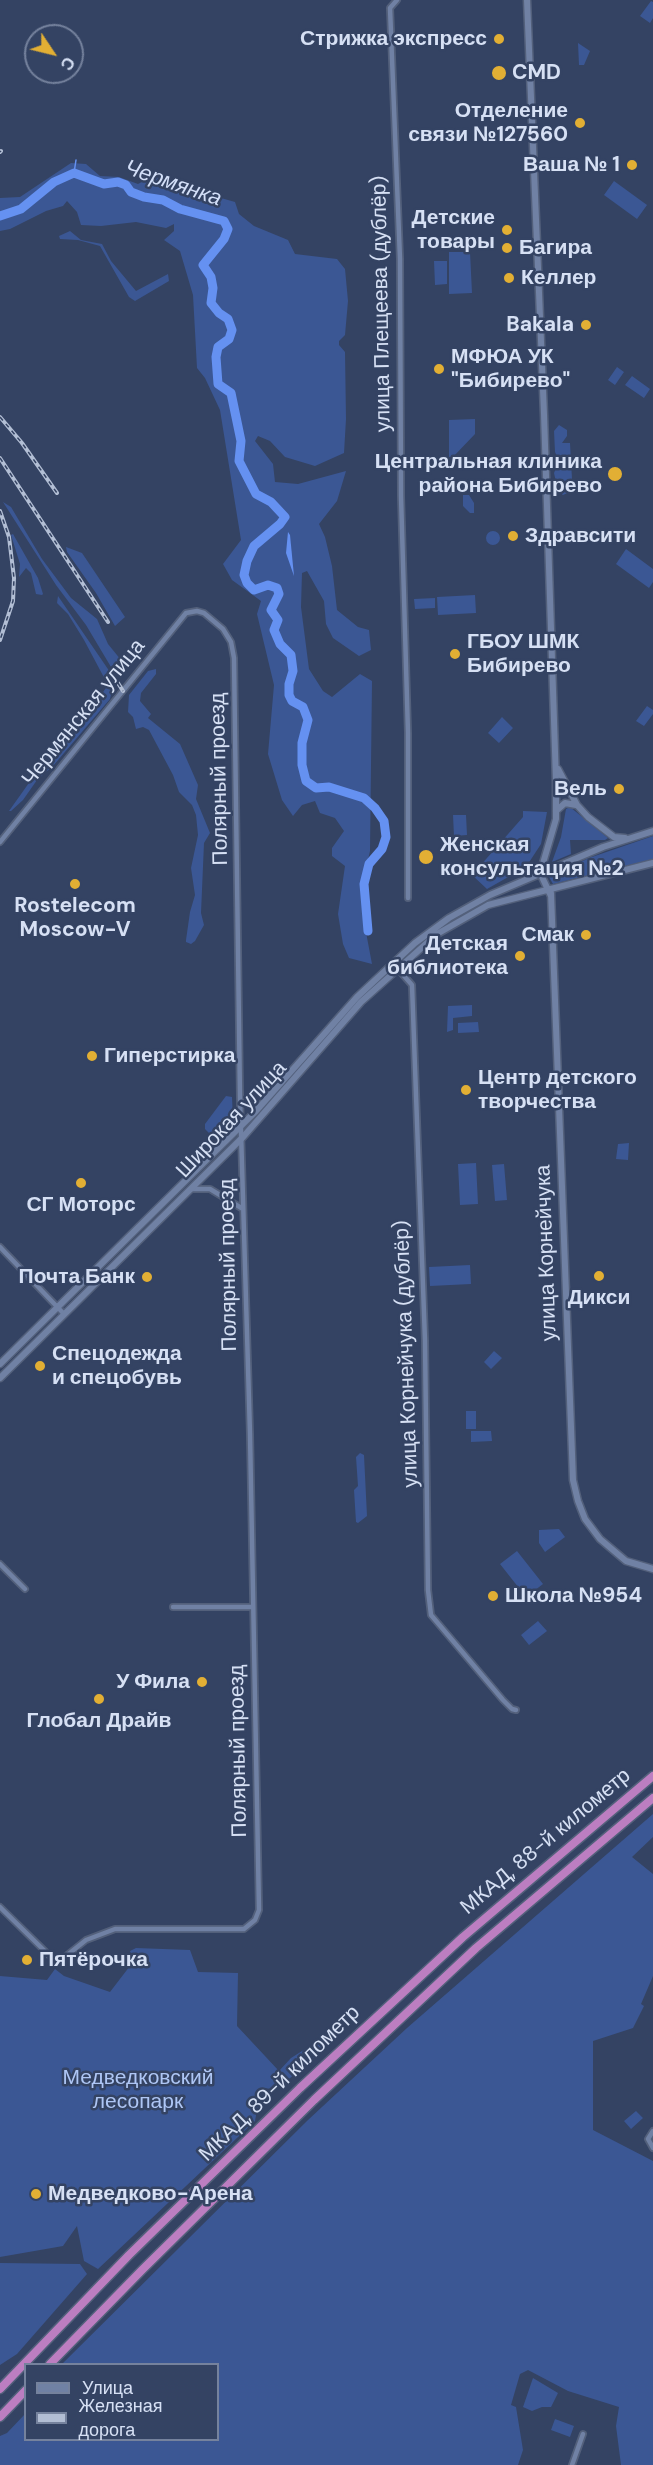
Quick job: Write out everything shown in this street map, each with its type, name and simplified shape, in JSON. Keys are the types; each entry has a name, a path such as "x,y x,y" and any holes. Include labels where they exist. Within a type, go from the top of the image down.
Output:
{"highway":[{"name":"МКАД, 88-й километр","path":"463,1937 653,1776"},
{"name":"МКАД, 88-й километр","path":"476,1948 653,1798"},
{"name":"МКАД, 89-й километр","path":"26,2363 214,2171 463,1937"},
{"name":"МКАД, 89-й километр","path":"51,2363 298,2116 476,1948"},
{"name":"МКАД, 89-й километр","path":"0,2390 24,2365"},
{"path":"0,2417 24,2392"}],"main road":[{"path":"527,0 556,765 556,811 552,837 541,873"},
{"path":"556,765 578,805 597,825 614,837 628,838"},
{"path":"556,811 565,803 578,805"},
{"name":"Широкая улица","path":"0,1364 241,1124 338,1017 378,977 434,929 490,895 628,838 653,831"},
{"name":"Широкая улица","path":"0,1377 243,1137 342,1023 398,969 452,924 488,905 549,892 653,863"},
{"name":"улица Корнейчука","path":"541,873 549,892 573,1480 585,1519 600,1539 626,1561 653,1569"},
{"path":"185,1181 191,1182 191,1189"},
{"path":"80,1284 79,1290 88,1290"}],"street":[{"name":"улица Плещеева (дублёр)","path":"398,0 390,8 400,259 401,496 408,740 408,898"},
{"name":"Чермянская улица","path":"0,842 177,623 186,613 197,610"},
{"name":"Полярный проезд","path":"0,1906 55,1961 61,1960 86,1940 115,1929 244,1929 255,1920 259,1910 233,650 223,629 197,610"},
{"name":"улица Корнейчука (дублёр)","path":"398,969 412,985 425,1351 429,1605 435,1622 512,1710 516,1710"},
{"path":"191,1189 210,1189 243,1209"},
{"path":"0,1247 64,1314"},
{"path":"0,1564 25,1589"},
{"path":"174,1607 253,1607"},
{"path":"653,2131 648,2139 653,2148"},
{"path":"572,2465 583,2434"}],"green space":[{"path":"651,1 653,2 653,18 650,23 640,16"},
{"path":"578,43 590,51 584,65 579,65"},
{"path":"71,163 86,164 100,176 119,177 138,184 153,176 170,182 174,192 202,196 207,194 235,202 239,214 254,226 288,240 295,254 337,259 345,269 348,301 345,335 339,341 339,345 345,352 344,453 315,466 285,457 270,441 258,436 255,441 273,464 275,482 298,484 346,471 337,501 319,524 325,537 332,566 337,610 358,627 369,630 371,650 359,656 333,638 326,624 324,601 307,571 302,573 301,607 309,669 323,691 332,697 360,674 372,681 370,851 362,886 365,927 372,964 349,958 343,944 338,914 345,866 332,856 332,848 344,831 335,818 320,813 315,801 302,805 293,816 282,800 268,754 274,685 257,614 261,601 232,580 223,564 241,540 220,410 205,378 197,368 193,295 180,251 164,240 174,231 174,224 166,228 136,222 101,226 81,225 77,212 67,201 63,206 46,211 10,229 0,231 0,198 20,197"},
{"path":"614,181 647,205 637,219 604,195"},
{"path":"70,231 81,240 102,244 111,261 136,291 168,274 169,281 135,301 129,297 100,246 78,240 60,239 59,236"},
{"path":"449,252 470,252 472,293 449,294"},
{"path":"434,261 447,261 447,284 435,285"},
{"path":"617,367 624,372 615,385 608,380"},
{"path":"632,376 650,389 644,398 625,385"},
{"path":"475,419 475,434 453,457 449,457 449,420"},
{"path":"559,425 567,430 567,436 562,443 570,443 572,479 578,483 576,489 563,495 558,491 554,473 559,461 555,452 554,431"},
{"path":"463,495 469,495 474,503 474,513 470,513 463,506"},
{"path":"3,502 11,507 42,559 71,598 97,619 108,644 121,660 123,672 119,675 114,672 86,625 56,585"},
{"path":"493,531 498,533 500,538 498,543 493,545 488,543 486,538 488,533"},
{"path":"13,534 38,578 42,595 36,594 31,573 26,568 19,577 20,564 11,535"},
{"path":"66,547 82,553 125,617 115,626 96,593 67,552"},
{"path":"626,549 653,569 653,582 649,588 616,564"},
{"path":"475,595 476,613 438,615 437,597"},
{"path":"58,596 112,675 114,680 110,699 53,766 37,780 23,800 9,811 36,773 83,721 108,685 68,614 57,603"},
{"path":"435,598 435,608 415,609 414,599"},
{"path":"156,669 156,674 141,693 140,701 151,714 148,718 180,744 198,785 196,799 210,833 204,843 201,913 204,925 191,944 186,940 195,895 191,868 198,835 196,815 192,805 179,792 173,775 149,730 143,727 136,729 133,717 128,712 129,695 148,671"},
{"path":"647,706 653,710 653,714 644,726 636,721"},
{"path":"502,717 513,728 499,743 488,733"},
{"path":"570,807 608,838 605,840 570,840 571,854 552,862 561,837 566,809"},
{"path":"523,811 547,812 541,844 526,867 487,889 472,875 523,817"},
{"path":"453,815 466,815 467,835 454,836"},
{"path":"653,836 653,859 553,884 549,877 589,858"},
{"path":"472,1005 472,1016 453,1018 453,1030 447,1032 448,1006"},
{"path":"478,1022 479,1032 458,1033 458,1023"},
{"path":"226,1096 232,1097 233,1120 215,1136 211,1135 205,1129 205,1124"},
{"path":"629,1143 628,1160 616,1159 618,1144"},
{"path":"476,1163 478,1204 460,1205 458,1164"},
{"path":"504,1164 507,1200 495,1201 492,1165"},
{"path":"470,1265 471,1284 430,1286 429,1267"},
{"path":"494,1351 502,1358 491,1369 484,1362"},
{"path":"466,1411 476,1411 476,1429 466,1429"},
{"path":"471,1431 491,1431 492,1441 471,1442"},
{"path":"360,1453 364,1455 367,1516 358,1523 356,1522 354,1490 358,1486 356,1457"},
{"path":"559,1529 565,1537 545,1552 539,1543 539,1530"},
{"path":"517,1551 543,1584 526,1597 500,1564"},
{"path":"538,1621 547,1631 529,1645 521,1635"},
{"path":"653,1814 653,1837 632,1857 653,1874 653,1976 641,2004 644,2006 633,2028 593,2041 593,2130 653,2161 653,2465 621,2465 616,2426 619,2407 568,2391 528,2370 520,2374 511,2405 516,2407 523,2450 518,2465 0,2465 0,2436 7,2433 24,2415 24,2441 219,2441 219,2363 63,2363 308,2120 407,2028"},
{"name":"Медведковский лесопарк","path":"136,1948 190,1950 198,1972 238,1973 237,2026 279,2071 291,2058 329,2034 319,2053 282,2085 274,2089 261,2088 255,2121 98,2269 84,2261 77,2226 63,2246 0,2257 0,1976 47,1980 55,1969 64,1976 110,1992 133,1962 130,1951"},
{"path":"636,2111 643,2118 631,2129 624,2121"},
{"path":"0,2263 80,2264 87,2274 17,2354 0,2365"},
{"path":"533,2378 558,2393 551,2407 542,2407 532,2411 523,2407"},
{"path":"555,2419 574,2426 570,2437 551,2430"}],"shaded area":[{"path":"288,532 290,535 294,576 286,553"}],"waterway":[{"path":"74,173 76,160"},
{"name":"Чермянка","path":"0,216 21,209 54,182 74,173 104,184 118,182 126,185 131,192 144,197 163,200 180,209 224,221 228,229 224,239 203,265 211,277 213,288 211,303 228,319 232,330 229,339 218,347 216,357 218,384 231,393 241,441 239,461 256,494 271,502 285,517 254,546 244,575 247,583 254,590 268,585 277,588 279,594 271,610 278,620 274,630 280,644 291,655 293,671 289,684 289,695 292,701 303,707 308,720 302,743 302,765 306,781 316,788 329,787 364,798 384,821 386,837 382,849 369,864 364,884 368,931"}],"railway":[{"path":"0,417 22,443 57,493"},
{"path":"0,458 108,622"},
{"path":"0,511 9,537 14,578 13,601 0,640"},
{"path":"118,683 123,691"}],"place":[{"name":"Стрижка экспресс","path":"499,39"},
{"name":"CMD","path":"499,73"},
{"name":"Отделение связи №127560","path":"580,123"},
{"name":"Ваша № 1","path":"632,165"},
{"name":"Детские товары","path":"507,230"},
{"name":"Багира","path":"507,248"},
{"name":"Келлер","path":"509,278"},
{"name":"Bakala","path":"586,325"},
{"name":"МФЮА УК \"Бибирево\"","path":"439,369"},
{"name":"Центральная клиника района Бибирево","path":"615,474"},
{"name":"Здравсити","path":"513,536"},
{"name":"ГБОУ ШМК Бибирево","path":"455,654"},
{"name":"Вель","path":"619,789"},
{"name":"Женская консультация №2","path":"426,857"},
{"name":"Rostelecom Moscow-V","path":"75,884"},
{"name":"Смак","path":"586,935"},
{"name":"Детская библиотека","path":"520,956"},
{"name":"Гиперстирка","path":"92,1056"},
{"name":"Центр детского творчества","path":"466,1090"},
{"name":"СГ Моторс","path":"81,1183"},
{"name":"Дикси","path":"599,1276"},
{"name":"Почта Банк","path":"147,1277"},
{"name":"Спецодежда и спецобувь","path":"40,1366"},
{"name":"Школа №954","path":"493,1596"},
{"name":"У Фила","path":"202,1682"},
{"name":"Глобал Драйв","path":"99,1699"},
{"name":"Пятёрочка","path":"27,1960"},
{"name":"Медведково-Арена","path":"36,2194"}]}
